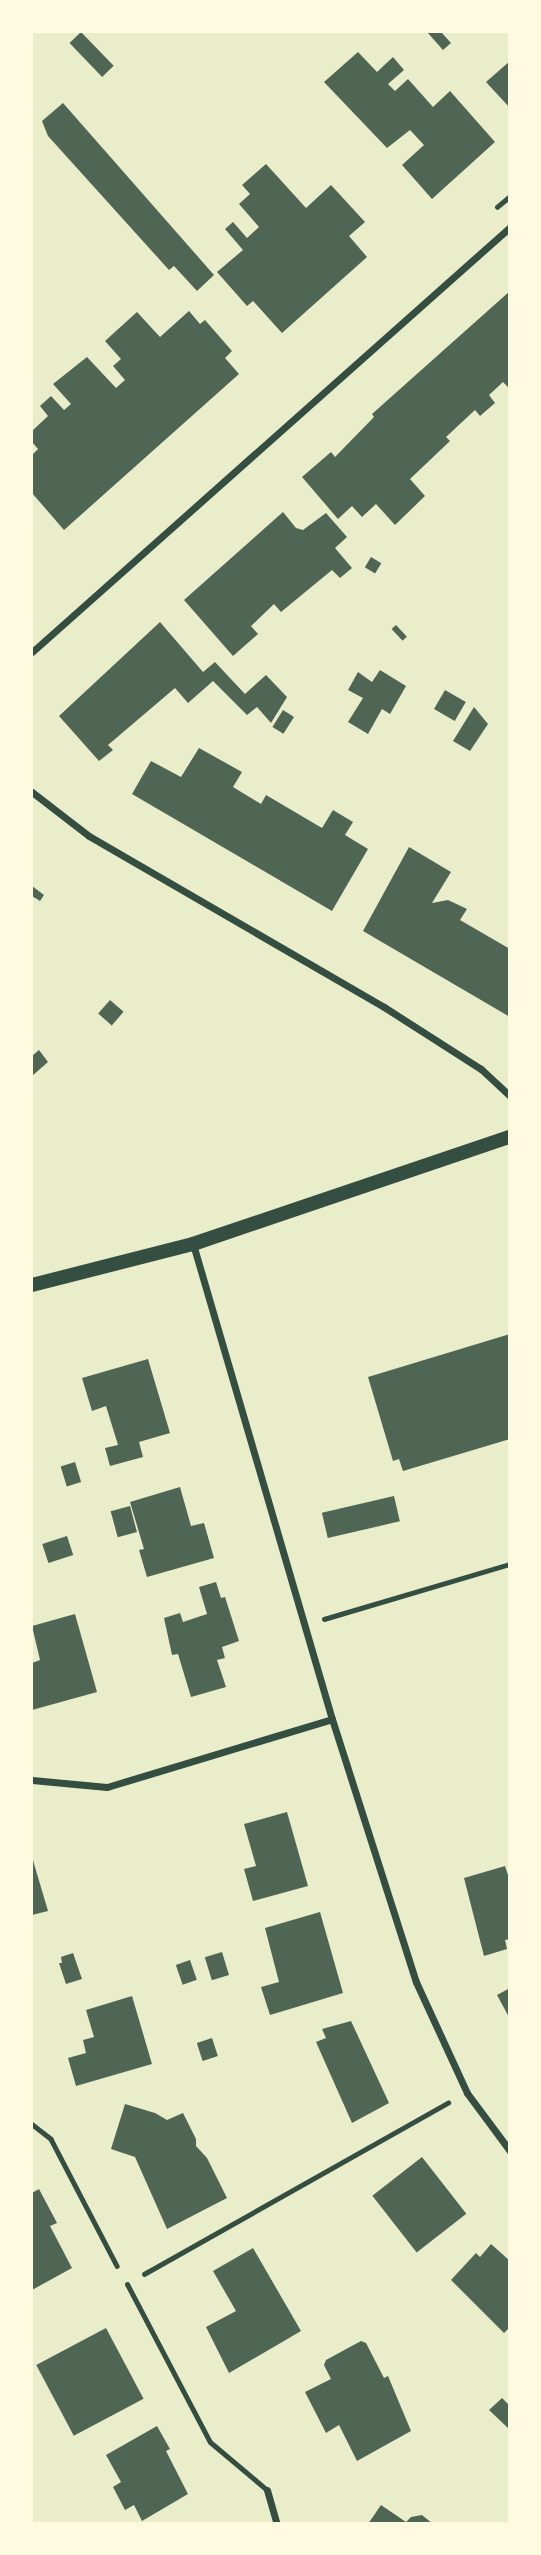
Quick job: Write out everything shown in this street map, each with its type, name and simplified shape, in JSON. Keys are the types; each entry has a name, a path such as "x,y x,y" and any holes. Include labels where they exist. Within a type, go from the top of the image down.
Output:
{"main road":[{"path":"32,1285 193,1244 509,1137"}],"street":[{"path":"32,652 509,227"},
{"path":"32,792 89,836 384,1007 481,1069 509,1096"},
{"path":"193,1244 332,1719 416,1982 467,2092 509,2151"},
{"path":"32,1780 107,1787 332,1719"},
{"path":"267,2490 277,2524"}],"lane":[{"path":"127,2284 210,2442 267,2490"}],"path":[{"path":"306,1625 509,1564"},
{"path":"32,2124 51,2139 127,2284 467,2092"}],"building":[{"path":"81,32 114,66 102,77 69,43"},
{"path":"427,32 441,32 451,43 443,50"},
{"path":"358,52 377,72 393,57 404,70 388,84 395,91 408,79 433,107 450,91 495,142 432,199 402,165 424,145 410,130 387,148 324,82"},
{"path":"510,61 510,108 486,82"},
{"path":"63,103 214,275 197,291 174,266 169,270 48,136 42,121"},
{"path":"266,164 306,208 331,185 365,222 349,236 367,257 282,333 253,301 247,306 217,272 243,250 225,229 233,222 247,238 259,227 239,204 250,194 242,185"},
{"path":"510,291 510,389 503,382 489,395 495,403 480,416 475,410 446,437 450,441 410,479 425,496 395,525 376,504 362,517 352,506 338,519 302,477 331,452 335,457 374,417 372,414"},
{"path":"189,311 200,324 205,320 232,351 225,358 239,374 64,530 32,493 32,455 38,449 32,442 32,431 48,416 40,406 51,396 64,410 71,404 53,384 87,357 116,388 125,380 113,366 121,359 105,341 137,312 160,337"},
{"path":"283,512 296,528 303,530 326,513 347,537 335,548 352,568 340,578 332,570 281,612 274,604 251,626 258,634 233,656 184,600"},
{"path":"371,557 381,563 375,573 365,567"},
{"path":"160,622 203,672 215,662 245,694 266,675 287,697 271,723 257,707 247,715 213,681 188,703 175,688 108,745 113,750 99,761 59,716"},
{"path":"396,625 407,637 403,641 392,629"},
{"path":"380,670 406,686 390,714 382,709 368,734 348,722 363,698 348,690 358,672 372,682"},
{"path":"445,690 466,702 455,721 434,709"},
{"path":"474,707 488,724 470,751 453,741"},
{"path":"283,710 294,717 283,734 272,727"},
{"path":"199,748 242,772 233,787 261,804 266,795 322,828 333,810 353,822 345,835 368,849 332,911 132,794 151,761 181,777"},
{"path":"409,847 451,872 432,903 448,900 467,909 460,920 510,949 510,1017 363,931"},
{"path":"32,886 44,895 40,901 32,896"},
{"path":"110,1000 124,1012 112,1025 98,1014"},
{"path":"39,1050 48,1062 32,1076 32,1056"},
{"path":"510,1334 510,1439 403,1471 399,1459 393,1461 368,1377"},
{"path":"148,1359 170,1433 139,1442 143,1457 110,1466 105,1448 118,1445 106,1406 92,1411 82,1378"},
{"path":"75,1462 81,1482 67,1486 61,1466"},
{"path":"180,1487 191,1526 204,1523 214,1558 147,1577 139,1550 144,1549 130,1502"},
{"path":"394,1496 400,1521 328,1538 322,1513"},
{"path":"130,1506 137,1532 118,1537 111,1511"},
{"path":"67,1536 73,1555 48,1563 42,1544"},
{"path":"216,1582 221,1598 225,1597 239,1641 222,1647 225,1658 217,1660 226,1687 191,1697 178,1654 172,1655 164,1618 180,1613 183,1622 207,1614 199,1587"},
{"path":"75,1614 97,1692 32,1710 32,1663 40,1660 32,1626"},
{"path":"287,1812 308,1886 253,1901 244,1869 256,1866 244,1824"},
{"path":"32,1857 48,1911 32,1915"},
{"path":"505,1866 510,1881 510,1939 505,1940 507,1949 484,1956 464,1878"},
{"path":"320,1912 343,1993 270,2015 261,1987 279,1982 265,1928"},
{"path":"222,1952 229,1975 212,1980 205,1957"},
{"path":"73,1953 82,1979 66,1984 59,1963 62,1963 61,1957"},
{"path":"190,1960 197,1980 183,1985 176,1965"},
{"path":"510,1988 510,2019 497,1995"},
{"path":"132,1996 152,2064 76,2086 68,2058 86,2053 83,2040 94,2037 86,2010"},
{"path":"351,2021 389,2103 352,2123 316,2042 326,2038 322,2029"},
{"path":"212,2038 218,2056 203,2061 197,2043"},
{"path":"125,2104 155,2113 167,2120 183,2113 196,2139 196,2146 207,2158 227,2198 167,2229 135,2157 111,2149"},
{"path":"422,2157 466,2214 417,2253 372,2196"},
{"path":"39,2189 57,2223 50,2226 72,2268 32,2290 32,2193"},
{"path":"491,2244 510,2261 510,2327 504,2333 451,2280 476,2253 480,2257"},
{"path":"253,2248 301,2331 229,2373 206,2327 236,2311 213,2271"},
{"path":"106,2328 144,2399 74,2436 36,2365"},
{"path":"361,2341 366,2343 384,2378 388,2376 411,2431 357,2461 339,2425 326,2433 305,2392 331,2379 324,2365 326,2360"},
{"path":"502,2398 510,2406 508,2428 489,2410"},
{"path":"157,2426 170,2449 166,2451 188,2494 142,2521 134,2505 125,2510 113,2487 121,2482 106,2455"},
{"path":"381,2505 406,2522 411,2517 422,2515 433,2524 368,2524"}]}
